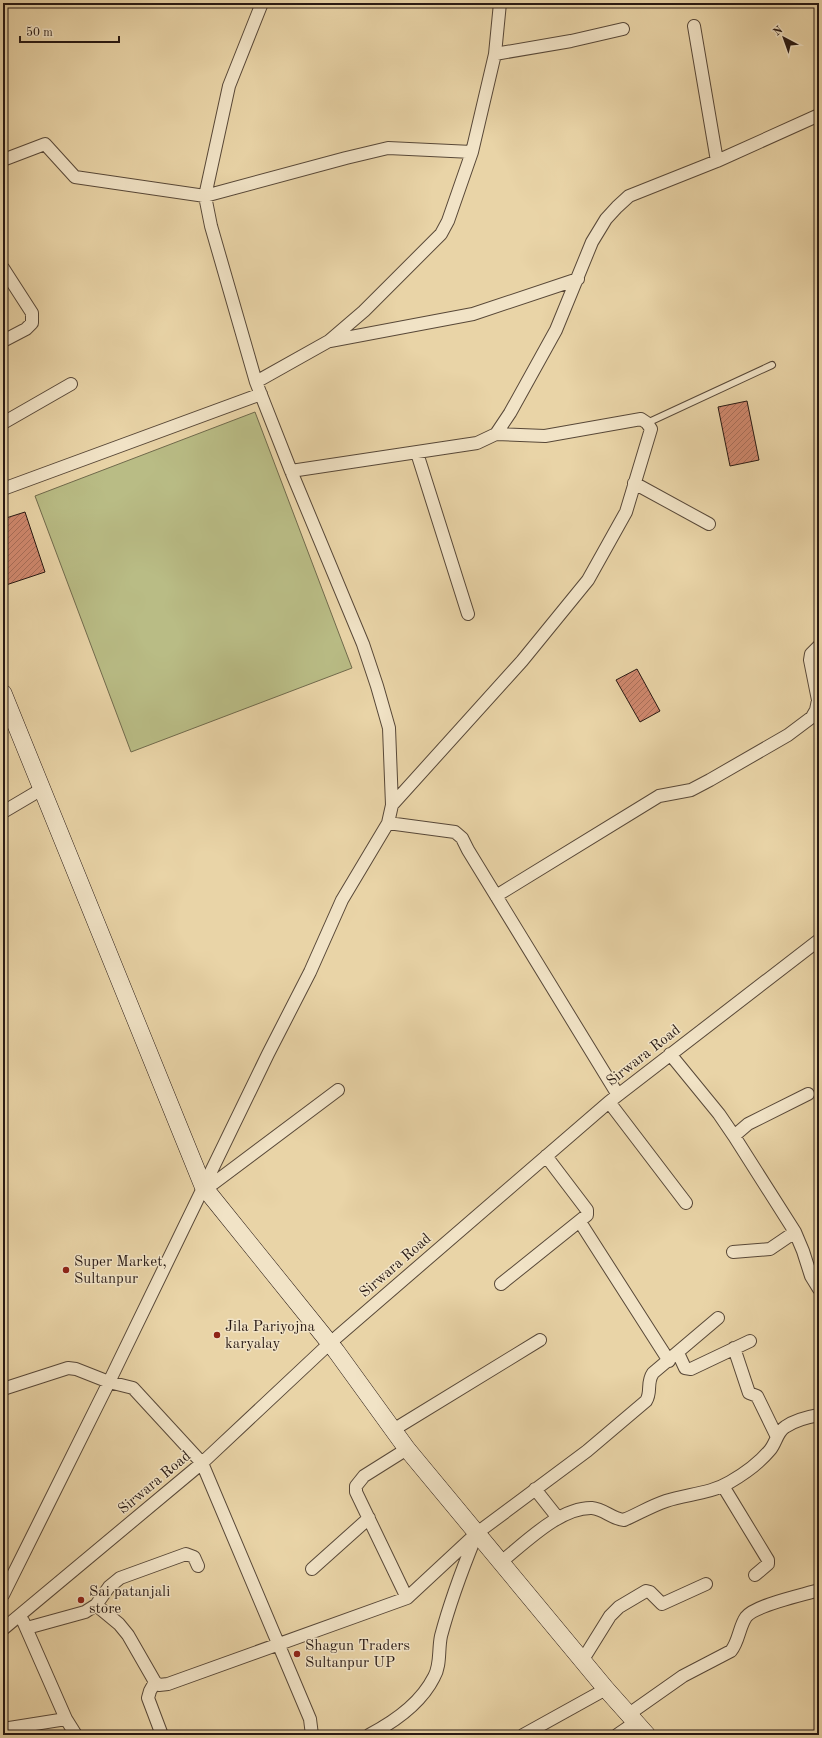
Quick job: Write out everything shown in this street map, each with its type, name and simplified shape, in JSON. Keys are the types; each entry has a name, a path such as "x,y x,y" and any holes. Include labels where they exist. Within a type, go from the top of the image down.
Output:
{"street":[{"path":"256,382 329,341 364,311 441,234 448,220 472,152 495,54 500,3"},
{"path":"3,1595 205,1188 310,972 342,900 388,823 392,805 388,728 377,686 363,644 291,471 256,382 211,226 205,196 229,86 260,4"},
{"path":"694,26 717,161"},
{"path":"495,54 571,41 623,29"},
{"path":"496,434 510,413 556,330 592,242 606,219 629,196 717,161 819,115"},
{"path":"3,160 45,144 75,177 205,196 388,148 472,152"},
{"path":"3,268 32,313 32,323 3,341"},
{"path":"329,341 473,314 578,279"},
{"path":"3,423 71,384"},
{"path":"3,489 261,394"},
{"path":"291,471 477,443 496,434 545,436 640,419 647,423 651,429 626,512 588,580 522,661 392,805"},
{"path":"417,453 468,614"},
{"path":"634,483 709,524"},
{"path":"496,896 658,796 690,790 710,780 788,735 812,717 816,710 818,700 810,660 811,654 819,646"},
{"path":"3,693 205,1188 330,1343 407,1449 502,1562 582,1661 647,1735"},
{"path":"3,812 42,789"},
{"path":"388,823 455,832 462,838 613,1098 686,1203"},
{"name":"Sirwara Road","path":"3,1629 202,1463 330,1343 613,1098 670,1054 817,946"},
{"path":"670,1054 719,1114 734,1136 794,1232 801,1247 810,1276 819,1289"},
{"path":"205,1188 338,1090"},
{"path":"734,1136 748,1124 808,1094"},
{"path":"501,1284 587,1215 587,1210 546,1156"},
{"path":"580,1222 673,1357 685,1368 691,1369 750,1340"},
{"path":"733,1252 770,1249 794,1232"},
{"path":"96,1605 119,1624 128,1634 155,1682 159,1685 168,1684 407,1598 477,1533 587,1451 646,1401 649,1396 649,1378 718,1318"},
{"path":"393,1430 540,1340"},
{"path":"734,1348 749,1393 757,1396 777,1438"},
{"path":"3,1389 68,1368 76,1369 109,1382 132,1388 202,1463 310,1720 312,1735"},
{"path":"502,1562 558,1518 594,1508 624,1520 664,1501 706,1492 723,1486 766,1455 782,1430 792,1423 819,1414"},
{"path":"407,1449 364,1476 356,1486 356,1492 407,1598"},
{"path":"723,1486 768,1560 768,1564 755,1575"},
{"path":"535,1489 558,1518"},
{"path":"312,1569 369,1518"},
{"path":"369,1735 398,1719 408,1710 433,1680 438,1669 440,1642 453,1596 477,1533"},
{"path":"27,1628 85,1612 96,1605 109,1588 120,1578 186,1554 194,1557 198,1566"},
{"path":"582,1661 610,1616 619,1607 646,1591 650,1592 662,1604 706,1584"},
{"path":"617,1735 632,1718 683,1676 731,1651 744,1622 752,1612 819,1590"},
{"path":"20,1614 66,1719 76,1735"},
{"path":"155,1682 148,1698 162,1735"},
{"path":"523,1735 606,1689"},
{"path":"5,1735 3,1730 66,1719"}],"lane":[{"path":"647,423 772,365"}],"green space":[{"path":"255,412 352,668 131,752 35,496"}],"building":[{"path":"747,401 759,460 730,466 718,407"},
{"path":"25,512 45,572 3,586 3,519"},
{"path":"637,669 660,711 640,722 616,680"}],"place":[{"name":"Super Market, Sultanpur","path":"66,1270"},
{"name":"Jila Pariyojna karyalay","path":"217,1335"},
{"name":"Sai patanjali store","path":"81,1600"},
{"name":"Shagun Traders Sultanpur UP","path":"297,1654"}]}
